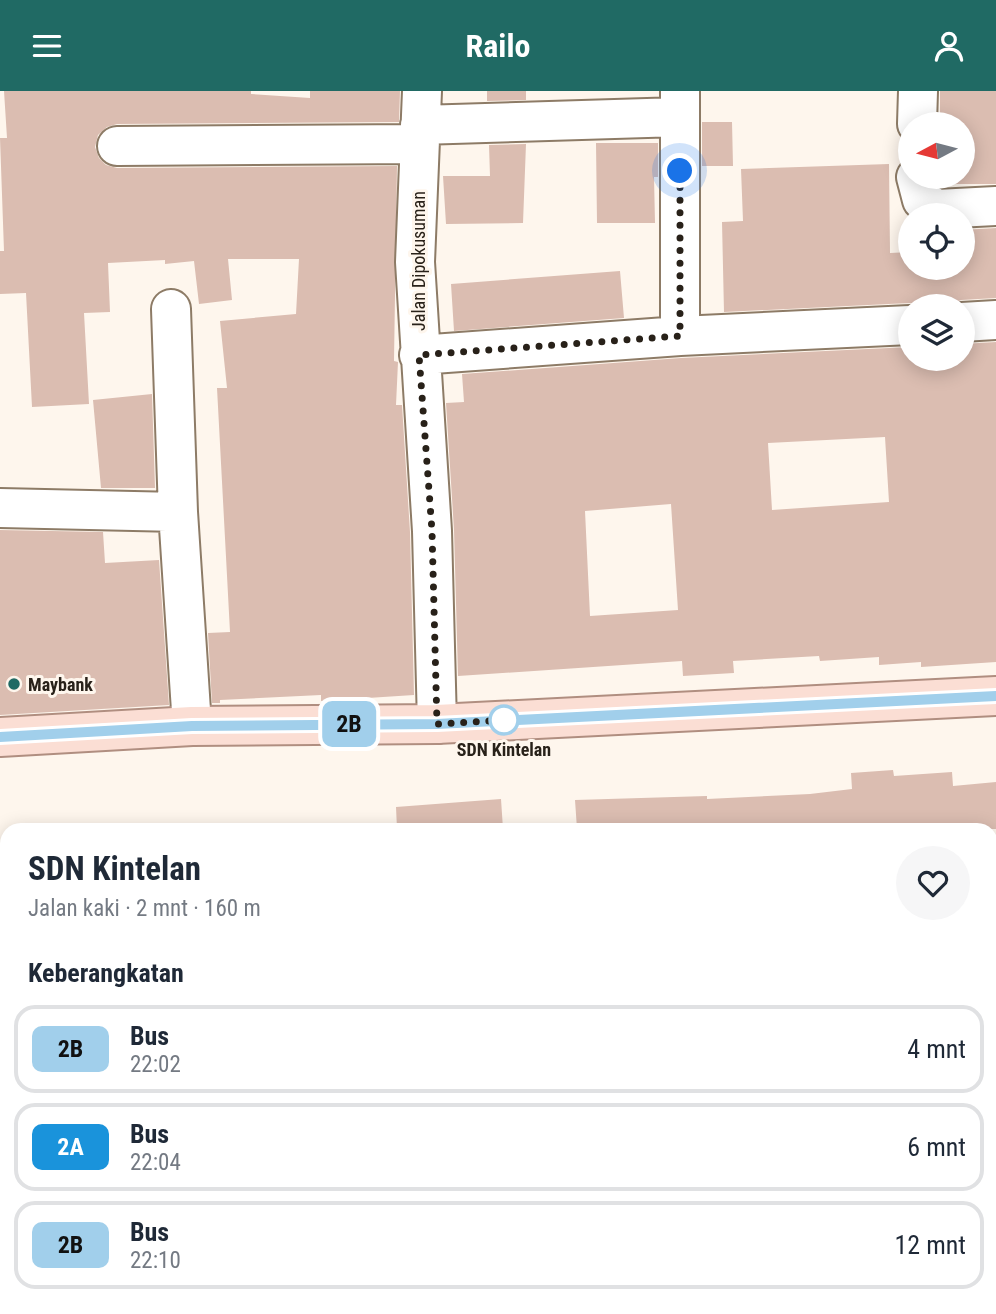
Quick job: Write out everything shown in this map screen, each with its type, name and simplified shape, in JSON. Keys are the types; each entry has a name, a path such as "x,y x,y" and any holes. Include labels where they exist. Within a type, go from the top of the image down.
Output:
{"main road":[{"path":"0,737 192,726 437,724 996,696"}],"street":[{"path":"917,112 918,91"},
{"path":"117,146 420,120 680,104 680,336"},
{"name":"Jalan Dipokusuman","path":"420,120 415,262 432,531 437,724"},
{"path":"919,189 922,200 937,209 996,206"},
{"path":"171,309 178,512 192,726"},
{"path":"975,321 996,320"},
{"path":"419,355 680,336 898,326"},
{"path":"0,508 178,512"}],"building":[{"path":"4,91 251,91 251,94 310,98 310,91 400,91 399,122 117,124 107,127 98,135 95,147 99,158 106,165 117,168 397,166 394,361 398,362 396,405 402,405 410,532 414,695 321,701 321,695 220,700 220,703 212,703 208,633 230,632 217,388 227,388 220,321 296,314 299,259 228,259 232,300 199,304 194,261 165,264 165,260 108,263 110,312 84,313 89,404 32,407 26,293 0,294 0,251 4,251 0,138 7,138"},
{"path":"487,91 526,91 526,100 487,101"},
{"path":"940,91 996,91 996,184 975,184 975,112 940,112"},
{"path":"702,122 732,122 733,166 702,166"},
{"path":"596,143 658,143 658,177 654,177 655,223 597,223"},
{"path":"526,144 523,223 446,224 443,176 490,176 489,145"},
{"path":"889,164 890,253 898,253 898,280 975,280 975,229 996,228 996,298 975,299 975,294 898,294 898,304 724,312 722,222 743,221 741,169"},
{"path":"620,271 624,318 454,331 451,284"},
{"path":"996,342 996,662 921,667 921,662 879,665 879,657 820,661 819,656 733,661 734,673 683,676 682,661 458,676 454,530 446,403 464,402 462,374 681,358 898,348 898,371 975,371 975,343","holes":["885,437 889,502 772,510 768,443","671,504 678,610 590,616 585,511"]},
{"path":"152,394 155,488 101,488 93,400"},
{"path":"0,530 103,532 105,563 159,560 169,705 0,715"},
{"path":"893,770 894,776 952,772 953,786 996,782 996,823 577,823 575,800 707,796 707,799 810,794 852,789 851,773"},
{"path":"501,799 503,823 397,823 396,807"}],"bus line":[{"name":"2B","path":"0,737 192,726 437,724 996,696"}],"place":[{"name":"Maybank","path":"14,684"},
{"name":"SDN Kintelan","path":"504,720"}],"route":[{"path":"504,720 509,720 437,724 432,531 419,355 680,336 680,171"}]}
